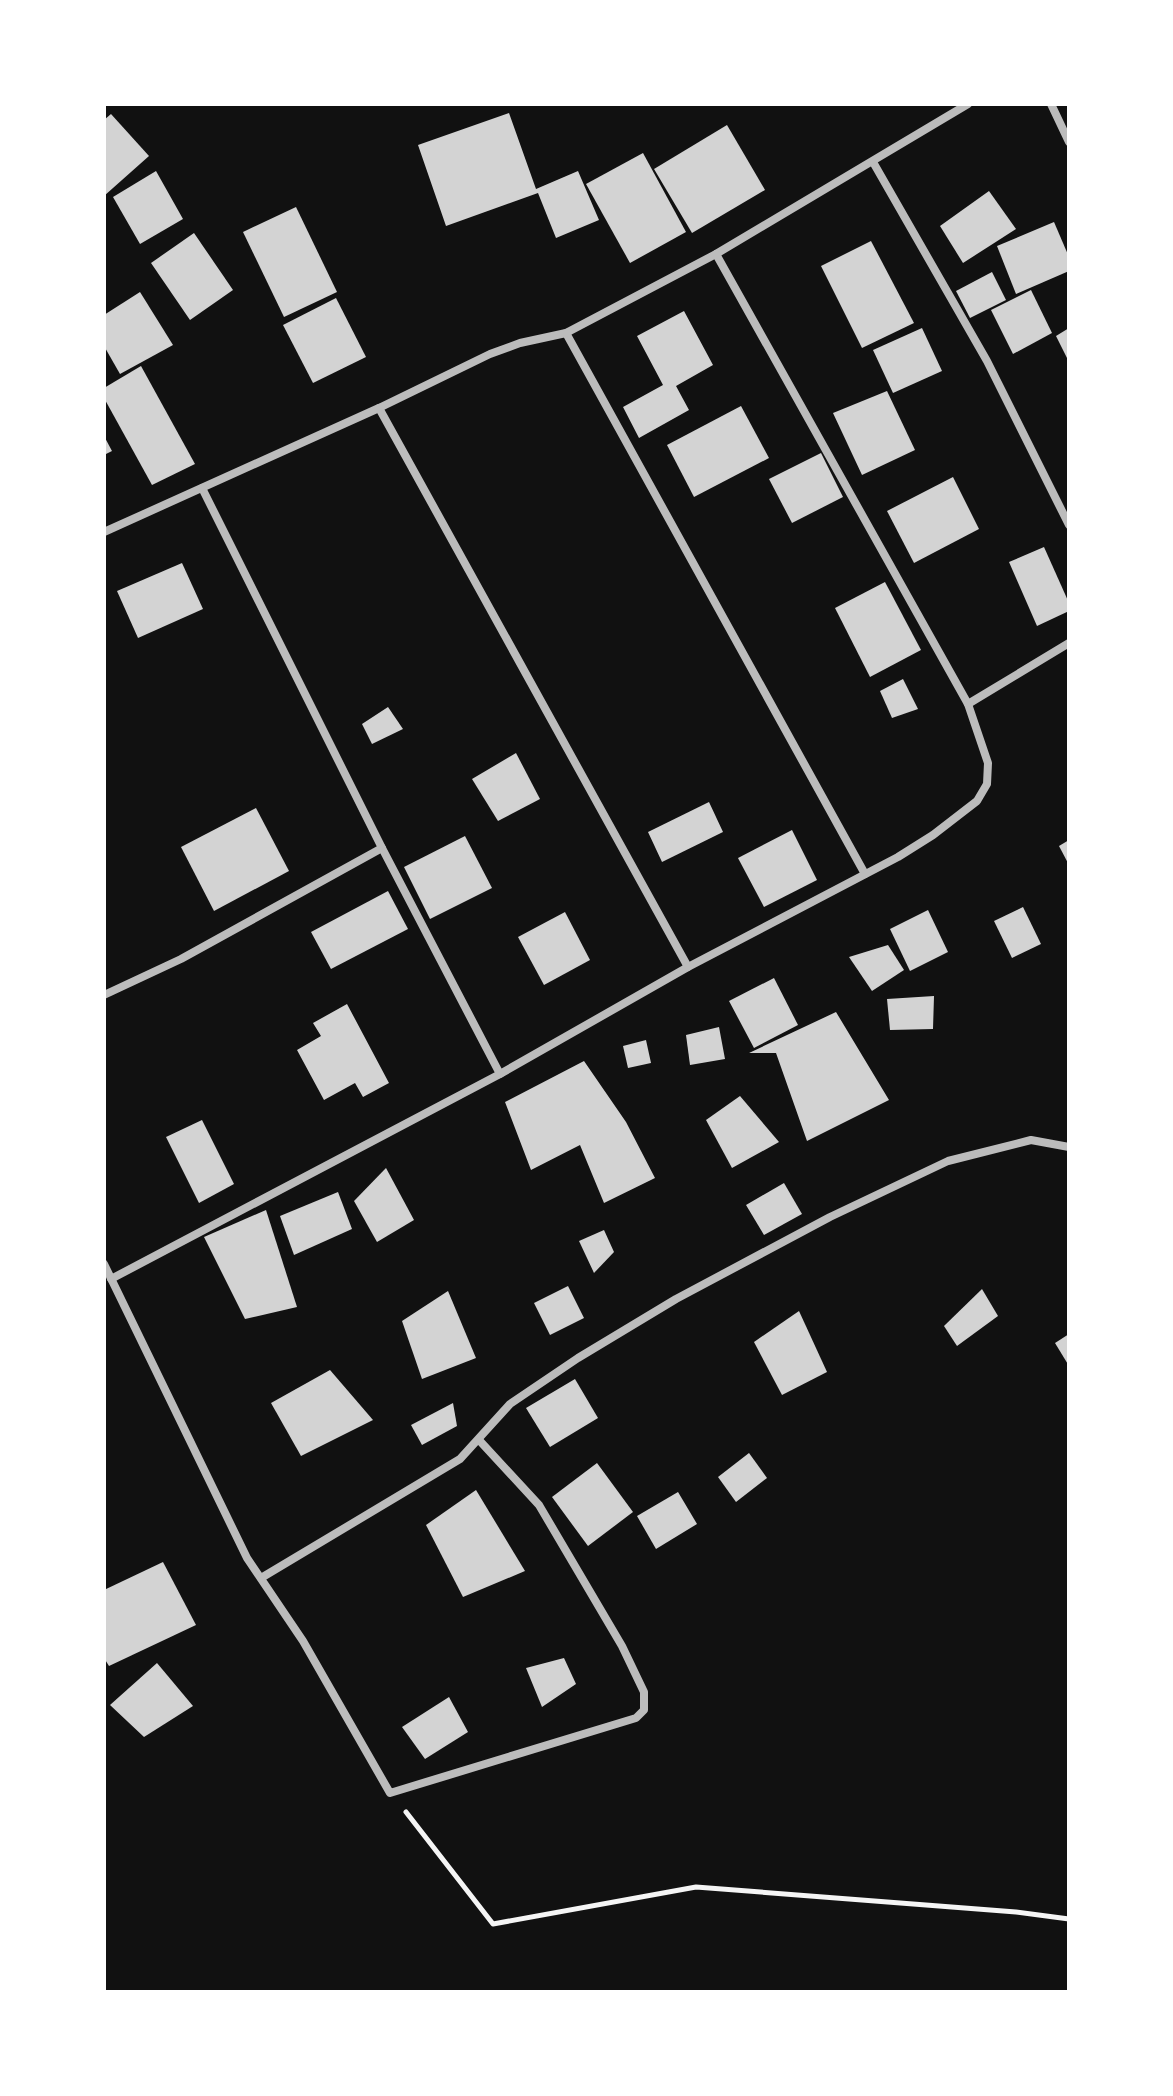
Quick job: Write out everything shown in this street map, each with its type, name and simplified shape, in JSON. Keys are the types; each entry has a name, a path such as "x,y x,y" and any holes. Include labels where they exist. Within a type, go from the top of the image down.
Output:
{"street":[{"path":"104,532 379,408 490,354 520,343 566,333 716,254 968,104"},
{"path":"1051,104 1069,142"},
{"path":"873,162 987,361 1069,525"},
{"path":"111,1279 500,1074 688,967 865,874 933,835 984,793 988,763 968,704 716,254"},
{"path":"566,333 865,874"},
{"path":"379,408 688,967"},
{"path":"202,488 382,848 500,1074"},
{"path":"968,704 1069,643"},
{"path":"104,995 181,959 382,848"},
{"path":"261,1578 460,1459 510,1404 578,1358 676,1299 830,1217 948,1161 1031,1140 1069,1147"},
{"path":"104,1264 233,1532 303,1641 390,1793 636,1718 644,1710 644,1692 622,1646 539,1505 479,1440"}],"path":[{"path":"390,1793 493,1924 696,1887 1069,1919"}],"building":[{"path":"509,113 536,189 578,171 599,220 556,238 538,193 446,226 418,145"},
{"path":"111,114 149,156 104,196 104,120"},
{"path":"727,125 765,190 692,233 654,169"},
{"path":"643,153 686,232 630,263 586,184"},
{"path":"156,171 183,219 140,244 113,197"},
{"path":"989,191 1016,229 963,263 940,226"},
{"path":"296,207 337,292 284,317 243,232"},
{"path":"1054,222 1069,257 1069,271 1016,294 997,246"},
{"path":"194,233 233,290 190,320 151,263"},
{"path":"871,241 914,323 862,348 821,266"},
{"path":"992,272 1006,300 970,318 956,291"},
{"path":"1031,290 1052,333 1013,354 991,310"},
{"path":"140,292 173,345 120,374 104,346 104,315"},
{"path":"336,298 366,357 313,383 283,325"},
{"path":"684,311 713,365 676,386 689,410 639,438 623,407 663,385 637,336"},
{"path":"922,328 942,371 893,393 873,350"},
{"path":"1069,328 1069,362 1056,336"},
{"path":"141,366 195,464 152,485 104,398 104,388"},
{"path":"887,391 915,450 862,475 833,413"},
{"path":"741,406 769,458 694,497 667,445"},
{"path":"104,436 112,451 104,455"},
{"path":"821,453 843,497 792,523 769,479"},
{"path":"953,477 979,529 914,563 887,511"},
{"path":"1044,547 1069,603 1069,611 1037,626 1009,562"},
{"path":"182,563 203,609 138,638 117,591"},
{"path":"885,582 921,650 870,677 835,608"},
{"path":"903,679 918,709 892,718 880,691"},
{"path":"388,707 403,729 372,744 362,724"},
{"path":"516,753 540,799 498,821 472,779"},
{"path":"709,802 723,832 662,862 648,832"},
{"path":"256,808 289,871 214,911 181,847"},
{"path":"792,830 817,880 764,907 738,858"},
{"path":"465,836 492,888 430,919 404,867"},
{"path":"1069,840 1069,865 1059,846"},
{"path":"388,891 408,929 331,969 311,932"},
{"path":"1023,907 1041,944 1012,958 994,921"},
{"path":"928,910 948,952 910,971 890,929"},
{"path":"565,912 590,960 544,985 518,937"},
{"path":"888,945 904,970 872,991 849,957"},
{"path":"774,978 798,1025 754,1048 729,1001"},
{"path":"934,996 933,1029 890,1030 887,999"},
{"path":"347,1004 389,1083 363,1097 355,1083 324,1100 297,1050 321,1036 313,1023"},
{"path":"836,1012 889,1100 807,1141 776,1053 749,1053"},
{"path":"719,1027 725,1059 690,1065 686,1035"},
{"path":"646,1040 651,1063 628,1068 623,1046"},
{"path":"584,1061 626,1122 655,1178 604,1203 580,1145 531,1170 505,1102"},
{"path":"740,1096 779,1142 732,1168 706,1120"},
{"path":"202,1120 234,1184 199,1203 166,1137"},
{"path":"386,1168 414,1220 377,1242 354,1201"},
{"path":"784,1183 802,1214 764,1235 746,1205"},
{"path":"338,1192 352,1229 294,1255 280,1216"},
{"path":"266,1210 297,1307 245,1319 204,1237"},
{"path":"604,1230 614,1252 594,1273 579,1241"},
{"path":"568,1286 584,1318 550,1335 534,1303"},
{"path":"982,1289 998,1316 957,1346 944,1326"},
{"path":"448,1291 476,1358 422,1379 402,1321"},
{"path":"799,1311 827,1372 782,1395 754,1342"},
{"path":"1069,1334 1069,1366 1055,1343"},
{"path":"330,1370 373,1420 301,1456 271,1403"},
{"path":"575,1379 598,1418 550,1447 526,1408"},
{"path":"453,1403 457,1426 422,1445 411,1425"},
{"path":"749,1453 767,1478 736,1502 718,1477"},
{"path":"597,1463 633,1512 588,1546 552,1497"},
{"path":"476,1490 525,1571 463,1597 426,1525"},
{"path":"678,1492 697,1524 656,1549 637,1516"},
{"path":"163,1562 196,1625 109,1666 104,1658 104,1590"},
{"path":"564,1658 576,1684 542,1707 526,1668"},
{"path":"157,1663 193,1706 144,1737 110,1705"},
{"path":"449,1697 468,1732 425,1759 402,1727"}]}
